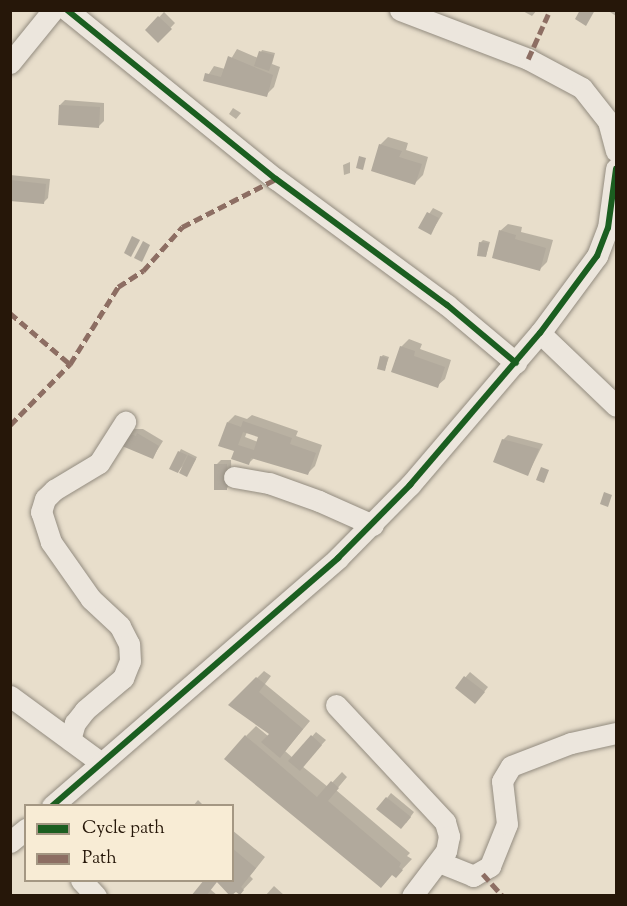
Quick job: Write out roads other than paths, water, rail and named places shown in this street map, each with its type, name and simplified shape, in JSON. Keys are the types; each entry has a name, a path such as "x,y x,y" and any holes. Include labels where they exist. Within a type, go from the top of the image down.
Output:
{"street":[{"path":"12,59 53,10"},
{"path":"67,10 267,172 447,305 516,363"},
{"path":"400,10 528,59 582,87 608,121 616,151"},
{"path":"54,804 373,525 516,363 597,256 612,223 616,169"},
{"path":"540,333 616,406"},
{"path":"70,740 75,723 86,710 123,678 130,661 129,644 120,626 92,599 51,542 41,512 54,490 99,463 125,422"},
{"path":"234,477 319,501 373,525"},
{"path":"10,696 100,762"},
{"path":"336,705 445,822 449,836 440,862 412,896"},
{"path":"440,862 473,876 490,866 507,824 502,780 511,766 571,743 616,734"},
{"path":"10,842 24,831"},
{"path":"83,882 96,896"}]}
